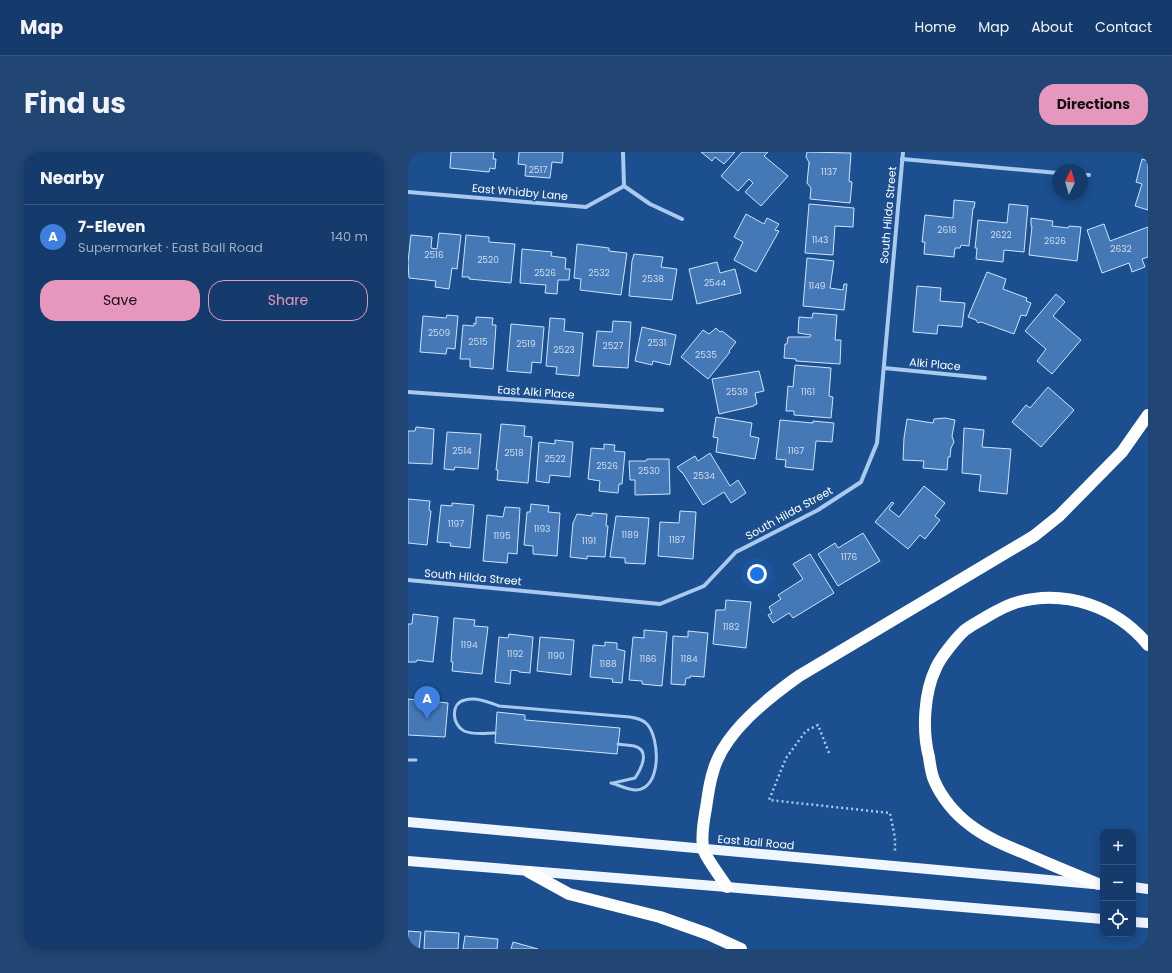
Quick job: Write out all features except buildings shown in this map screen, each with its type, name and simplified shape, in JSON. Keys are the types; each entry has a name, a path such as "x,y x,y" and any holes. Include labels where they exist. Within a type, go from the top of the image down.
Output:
{"highway":[{"path":"727,887 703,850 702,827 713,771 723,750 753,712 774,694 799,676 1034,536 1059,516 1122,452 1148,415"},
{"path":"1100,885 999,842 969,824 948,803 934,780 926,748 925,718 930,688 936,667 966,630 999,609 1018,602 1041,598 1055,598 1091,604 1118,617 1133,629 1148,645"},
{"path":"529,872 569,894 660,917 708,934 741,949"}],"main road":[{"name":"East Ball Road","path":"408,822 1100,885"},
{"path":"408,861 1100,919"},
{"path":"1136,888 1148,889"},
{"path":"1136,922 1148,923"}],"street":[{"path":"623,152 624,186 650,204 682,220"},
{"name":"South Hilda Street","path":"408,580 660,604 704,586 736,552 818,510 861,482 877,443 903,152"},
{"path":"902,159 1052,172"},
{"name":"East Whidby Lane","path":"408,192 586,207 624,186"},
{"name":"Alki Place","path":"884,368 985,378"},
{"name":"East Alki Place","path":"408,392 662,410"}],"lane":[{"path":"495,733 471,733 464,731 458,726 455,720 455,708 464,700 481,700 499,706 638,718 646,723 652,732 656,753 654,773 651,782 643,788 635,790 611,783 635,778 641,770 644,761 640,748 618,744"},
{"path":"408,760 416,760"}],"path":[{"path":"829,753 818,725 806,731 786,758 770,800 890,813 895,838 895,867"}],"place":[{"name":"7-Eleven","path":"427,719"}]}
